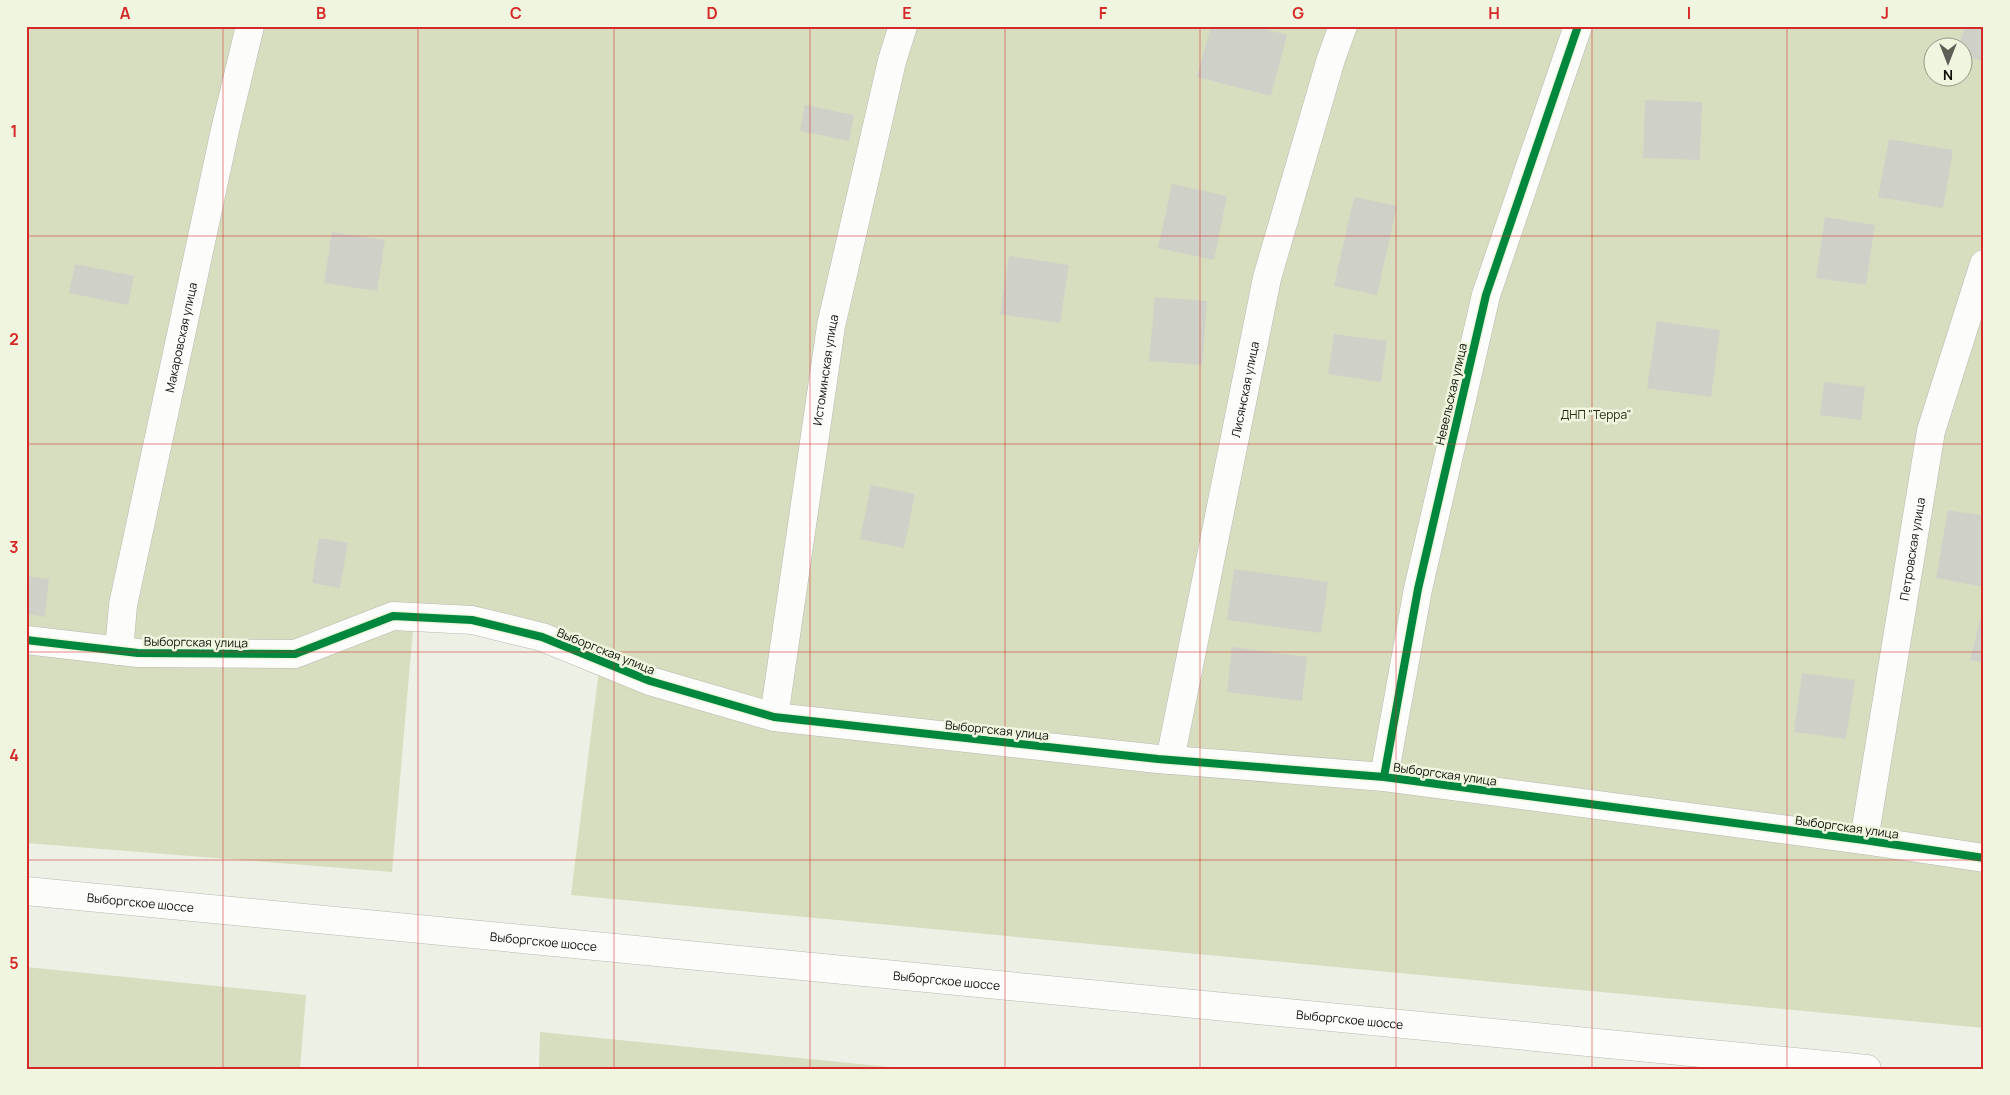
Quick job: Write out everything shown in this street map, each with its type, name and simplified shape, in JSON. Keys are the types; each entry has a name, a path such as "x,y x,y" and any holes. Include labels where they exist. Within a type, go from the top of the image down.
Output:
{"street":[{"name":"Макаровская улица","path":"119,650 123,605 223,140 250,26"},
{"name":"Истоминская улица","path":"774,717 830,326 892,61 903,26"},
{"name":"Лисянская улица","path":"1170,760 1266,278 1331,59 1343,26"},
{"name":"Невельская улица","path":"1384,777 1418,588 1486,295 1578,26"},
{"name":"Петровская улица","path":"1864,840 1931,431 1984,264"},
{"name":"Выборгская улица","path":"26,640 138,653 295,654 394,616 472,620 542,637 650,681 774,717 1170,760 1384,777 1864,840 1984,858"},
{"name":"Выборгское шоссе","path":"26,891 1867,1069"}],"green space":[{"name":"ДНП \"Терра\"","path":"26,26 1984,26 1984,1028 571,895 599,670 528,634 413,629 392,872 26,843"},
{"path":"26,967 306,995 300,1069 26,1069"},
{"path":"540,1032 910,1069 539,1069"}],"building":[{"path":"1211,26 1253,26 1287,35 1271,96 1197,77"},
{"path":"1965,26 1984,26 1984,61 1972,58 1972,38 1962,38"},
{"path":"1645,100 1702,102 1700,160 1643,158"},
{"path":"805,105 854,115 849,141 800,131"},
{"path":"1889,139 1953,150 1943,208 1878,197"},
{"path":"1172,184 1227,196 1214,260 1158,248"},
{"path":"1354,197 1397,206 1377,295 1334,286"},
{"path":"1825,217 1875,225 1866,285 1816,278"},
{"path":"332,232 385,240 377,291 324,283"},
{"path":"1009,256 1069,265 1060,323 1000,314"},
{"path":"75,264 134,276 128,305 69,293"},
{"path":"1155,297 1207,301 1202,365 1149,361"},
{"path":"1657,321 1720,330 1711,397 1647,388"},
{"path":"1334,334 1387,341 1381,382 1328,374"},
{"path":"1824,382 1865,387 1861,420 1820,415"},
{"path":"871,485 915,494 904,548 860,539"},
{"path":"1948,510 1984,516 1984,587 1936,578"},
{"path":"319,538 348,543 340,588 312,583"},
{"path":"1234,569 1328,582 1321,633 1227,620"},
{"path":"26,576 49,579 45,617 26,614"},
{"path":"1984,608 1984,663 1970,660"},
{"path":"1232,647 1307,657 1302,701 1227,692"},
{"path":"1802,673 1855,680 1846,739 1794,732"}],"cycle path":[{"path":"1384,777 1418,589 1486,295 1578,26"},
{"path":"26,640 138,653 295,654 393,616 472,620 542,637 650,681 774,717 1158,759 1384,777 1864,840 1984,858"}]}
